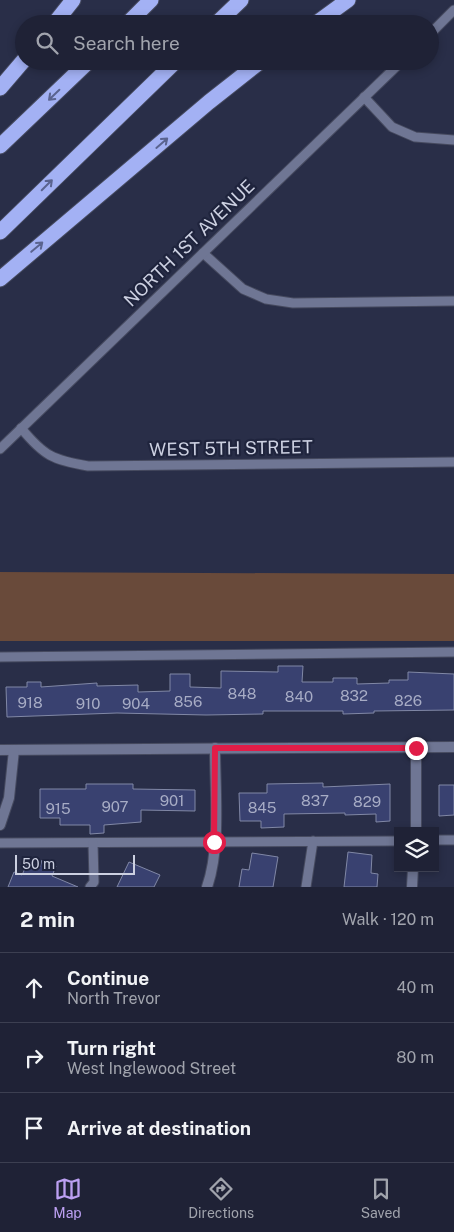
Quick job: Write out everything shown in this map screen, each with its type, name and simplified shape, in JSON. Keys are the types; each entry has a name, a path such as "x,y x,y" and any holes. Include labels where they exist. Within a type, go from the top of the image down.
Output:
{"highway":[{"path":"61,15 73,0"},
{"path":"136,15 151,0"},
{"path":"225,15 241,0"},
{"path":"327,15 348,0"},
{"path":"0,88 15,70"},
{"path":"0,146 80,70"},
{"path":"0,232 167,70"},
{"path":"0,279 209,102 250,70"}],"street":[{"path":"0,750 454,747"},
{"path":"207,887 211,875 214,842 215,748"},
{"path":"416,748 416,827"},
{"path":"0,825 9,798 14,750"},
{"path":"412,887 414,872"}],"lane":[{"path":"439,25 454,10"},
{"name":"NORTH 1ST AVENUE","path":"0,449 392,70"},
{"path":"364,97 392,127 415,137 454,140"},
{"path":"203,253 243,289 266,298 293,302 454,301"},
{"name":"WEST 5TH STREET","path":"22,428 37,447 58,460 88,466 454,462"},
{"path":"0,657 454,652"},
{"path":"0,843 394,840"},
{"path":"439,840 454,840"},
{"path":"306,887 313,841"},
{"path":"90,887 94,882 93,843"}],"shaded area":[{"path":"0,572 454,574 454,641 0,641"}],"building":[{"path":"278,666 303,666 302,682 333,682 333,678 357,678 357,684 389,683 389,680 408,680 408,672 454,674 454,710 374,711 374,713 343,714 343,711 263,711 263,714 206,715 117,713 7,717 6,687 27,687 27,682 41,682 41,687 97,683 97,686 138,685 138,692 170,691 170,674 190,674 190,687 221,688 221,671 278,672"},
{"path":"323,783 323,787 390,784 390,821 376,822 376,814 345,815 345,813 284,814 284,827 261,828 261,821 240,821 239,793 267,793 267,784"},
{"path":"86,784 133,784 133,789 195,790 195,811 141,810 141,822 104,825 104,833 90,834 90,825 60,825 60,818 40,818 40,789 86,789"},
{"path":"439,785 454,785 454,815 439,816"},
{"path":"348,852 372,855 371,873 378,874 377,887 344,887"},
{"path":"252,853 278,857 273,887 239,887 242,869 249,870"},
{"path":"42,860 56,866 52,876 78,887 8,887 14,872 22,875 28,862 40,867"},
{"path":"129,862 160,875 154,887 117,887"}],"route":[{"path":"214,842 215,748 416,748"}]}
